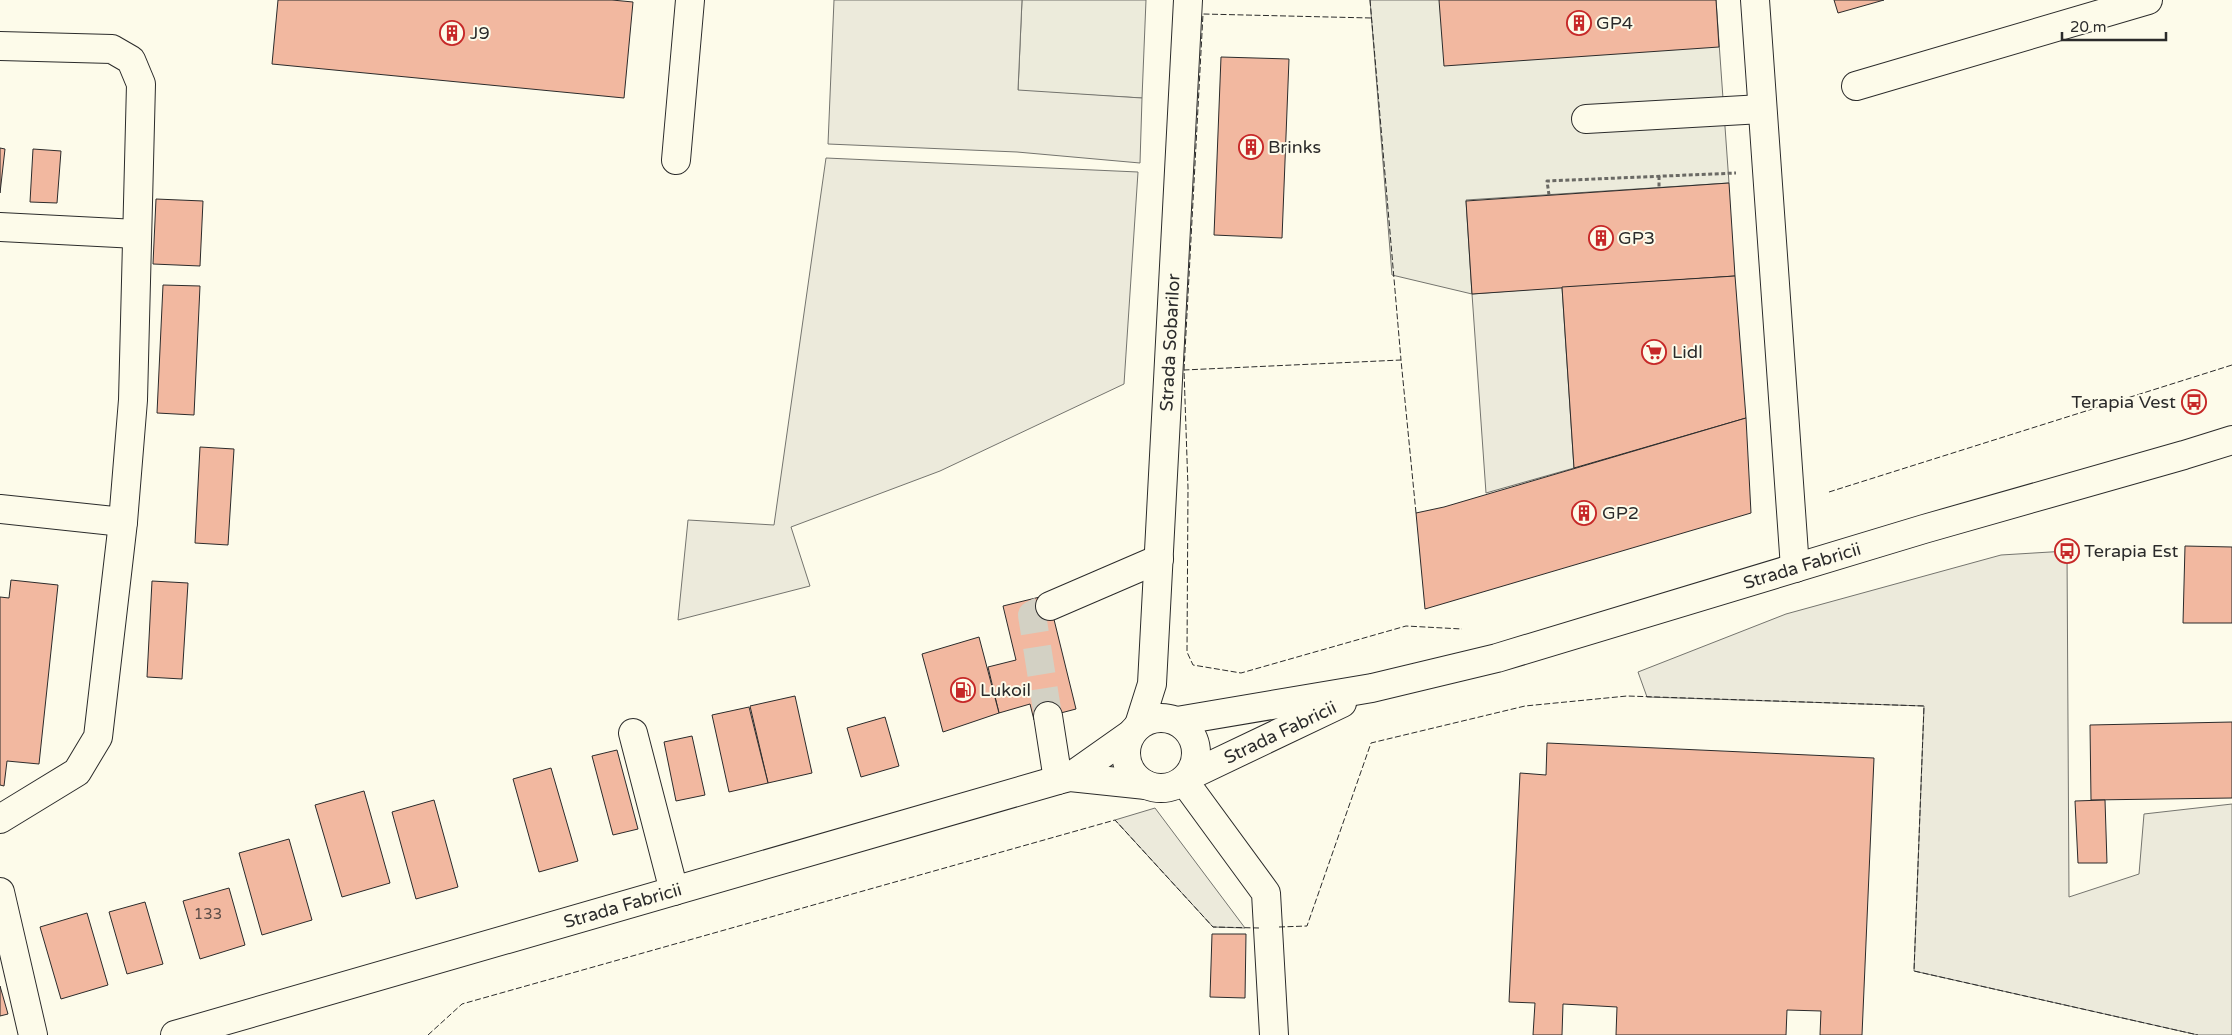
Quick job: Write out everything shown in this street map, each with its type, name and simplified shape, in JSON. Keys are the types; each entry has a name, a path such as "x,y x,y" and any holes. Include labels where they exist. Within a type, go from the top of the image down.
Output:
{"main road":[{"path":"676,160 690,0"},
{"name":"Strada Sobarilor","path":"1152,724 1152,684 1188,0"},
{"path":"1755,0 1795,568"},
{"path":"1856,86 2148,0"},
{"path":"0,46 112,49 131,60 140,84 132,400 123,522 98,737 77,772 0,819"},
{"path":"1586,119 1762,109"},
{"path":"0,228 137,234"},
{"name":"Strada Fabricii","path":"175,1035 1064,778 1152,724 1372,688 1497,658 1795,568 2232,440"},
{"path":"0,509 123,522"},
{"path":"1050,606 1159,559"},
{"name":"Strada Fabricii","path":"1186,778 1372,688"},
{"path":"1048,716 1064,778"},
{"path":"1152,724 1187,729 1195,746 1195,764 1186,778 1176,786 1166,788 1155,788 1146,785 1136,778 1129,768 1126,757 1126,745 1152,724"},
{"path":"633,733 674,891"},
{"name":"Strada Fabricii","path":"1064,778 1146,785"},
{"path":"1186,778 1266,893 1274,1035"},
{"path":"0,892 33,1035"}],"path":[{"path":"1549,195 1547,180 1767,172"},
{"path":"1659,176 1660,188"}],"shaded area":[{"path":"834,0 1022,0 1018,90 1142,98 1140,163 1017,152 828,144"},
{"path":"1022,0 1146,0 1142,98 1018,91"},
{"path":"1370,0 1716,0 1729,183 1466,200 1472,294 1392,275"},
{"path":"826,158 1138,172 1124,384 940,471 791,527 810,586 678,620 688,520 774,525"},
{"path":"1562,287 1574,468 1486,493 1472,294"},
{"path":"2067,551 2069,897 2139,874 2144,814 2232,804 2232,1035 2198,1035 1914,971 1924,706 1647,697 1638,672 1786,614 2001,555"},
{"path":"1155,808 1245,928 1213,927 1115,820"}],"building":[{"name":"J9","path":"278,0 612,0 633,2 624,98 272,64"},
{"name":"GP4","path":"1439,0 1716,0 1719,47 1444,66"},
{"path":"1834,0 1884,0 1838,13"},
{"name":"Brinks","path":"1221,57 1289,59 1282,238 1214,235"},
{"path":"0,148 5,149 0,193"},
{"path":"33,149 61,151 57,203 30,202"},
{"name":"GP3","path":"1729,183 1735,276 1472,294 1466,201"},
{"path":"156,199 203,201 200,266 153,264"},
{"name":"Lidl","path":"1735,276 1746,418 1574,468 1562,287"},
{"path":"163,285 200,286 194,415 157,413"},
{"name":"GP2","path":"1746,418 1751,513 1425,609 1416,513 1444,507"},
{"path":"200,447 234,449 228,545 195,543"},
{"path":"2185,546 2232,547 2232,623 2183,623"},
{"path":"11,580 58,585 39,764 7,761 4,786 0,785 0,597 9,598"},
{"path":"152,581 188,583 182,679 147,677"},
{"path":"1048,595 1076,709 1034,720 1030,704 999,713 988,667 1016,660 1003,606"},
{"name":"Lukoil","path":"979,637 999,713 943,732 922,654"},
{"path":"795,696 812,773 768,783 750,706"},
{"path":"749,707 768,783 729,792 712,715"},
{"path":"885,717 899,766 861,777 847,728"},
{"path":"2232,722 2232,798 2091,800 2090,725"},
{"path":"692,736 705,795 676,801 664,742"},
{"path":"1547,743 1874,758 1862,1035 1820,1035 1821,1011 1787,1010 1786,1035 1616,1035 1617,1007 1563,1004 1562,1035 1533,1035 1535,1003 1509,1002 1520,773 1546,775"},
{"path":"617,750 638,829 613,835 592,756"},
{"path":"551,768 578,861 539,872 513,779"},
{"path":"364,791 390,883 342,897 315,805"},
{"path":"434,800 458,887 416,899 392,812"},
{"path":"2105,800 2107,863 2078,863 2075,801"},
{"path":"289,839 312,920 262,935 239,853"},
{"path":"229,888 245,945 200,959 183,901"},
{"path":"145,902 163,964 127,974 109,912"},
{"path":"87,913 108,985 61,999 40,927"},
{"path":"1212,934 1246,934 1245,998 1210,997"},
{"path":"0,986 8,1014 0,1016"}],"tunnel":[{"path":"1048,716 1032,615 1050,606"}],"fence":[{"path":"1370,0 1401,360"},
{"path":"1184,370 1203,14 1371,18"},
{"path":"1416,513 1401,360 1184,370 1188,488 1187,652 1193,665 1241,673 1406,626 1462,629"},
{"path":"1829,492 2232,365"},
{"path":"1279,927 1307,926 1371,743 1525,706 1627,696 1924,706 1914,971 2198,1035"},
{"path":"428,1035 462,1004 1115,820 1213,927 1259,928"}],"place":[{"name":"GP4","path":"1579,23"},
{"name":"J9","path":"452,33"},
{"name":"Brinks","path":"1251,147"},
{"name":"GP3","path":"1601,238"},
{"name":"Lidl","path":"1654,352"},
{"name":"Terapia Vest","path":"2194,402"},
{"name":"GP2","path":"1584,513"},
{"name":"Terapia Est","path":"2067,551"},
{"name":"Lukoil","path":"963,690"}]}
